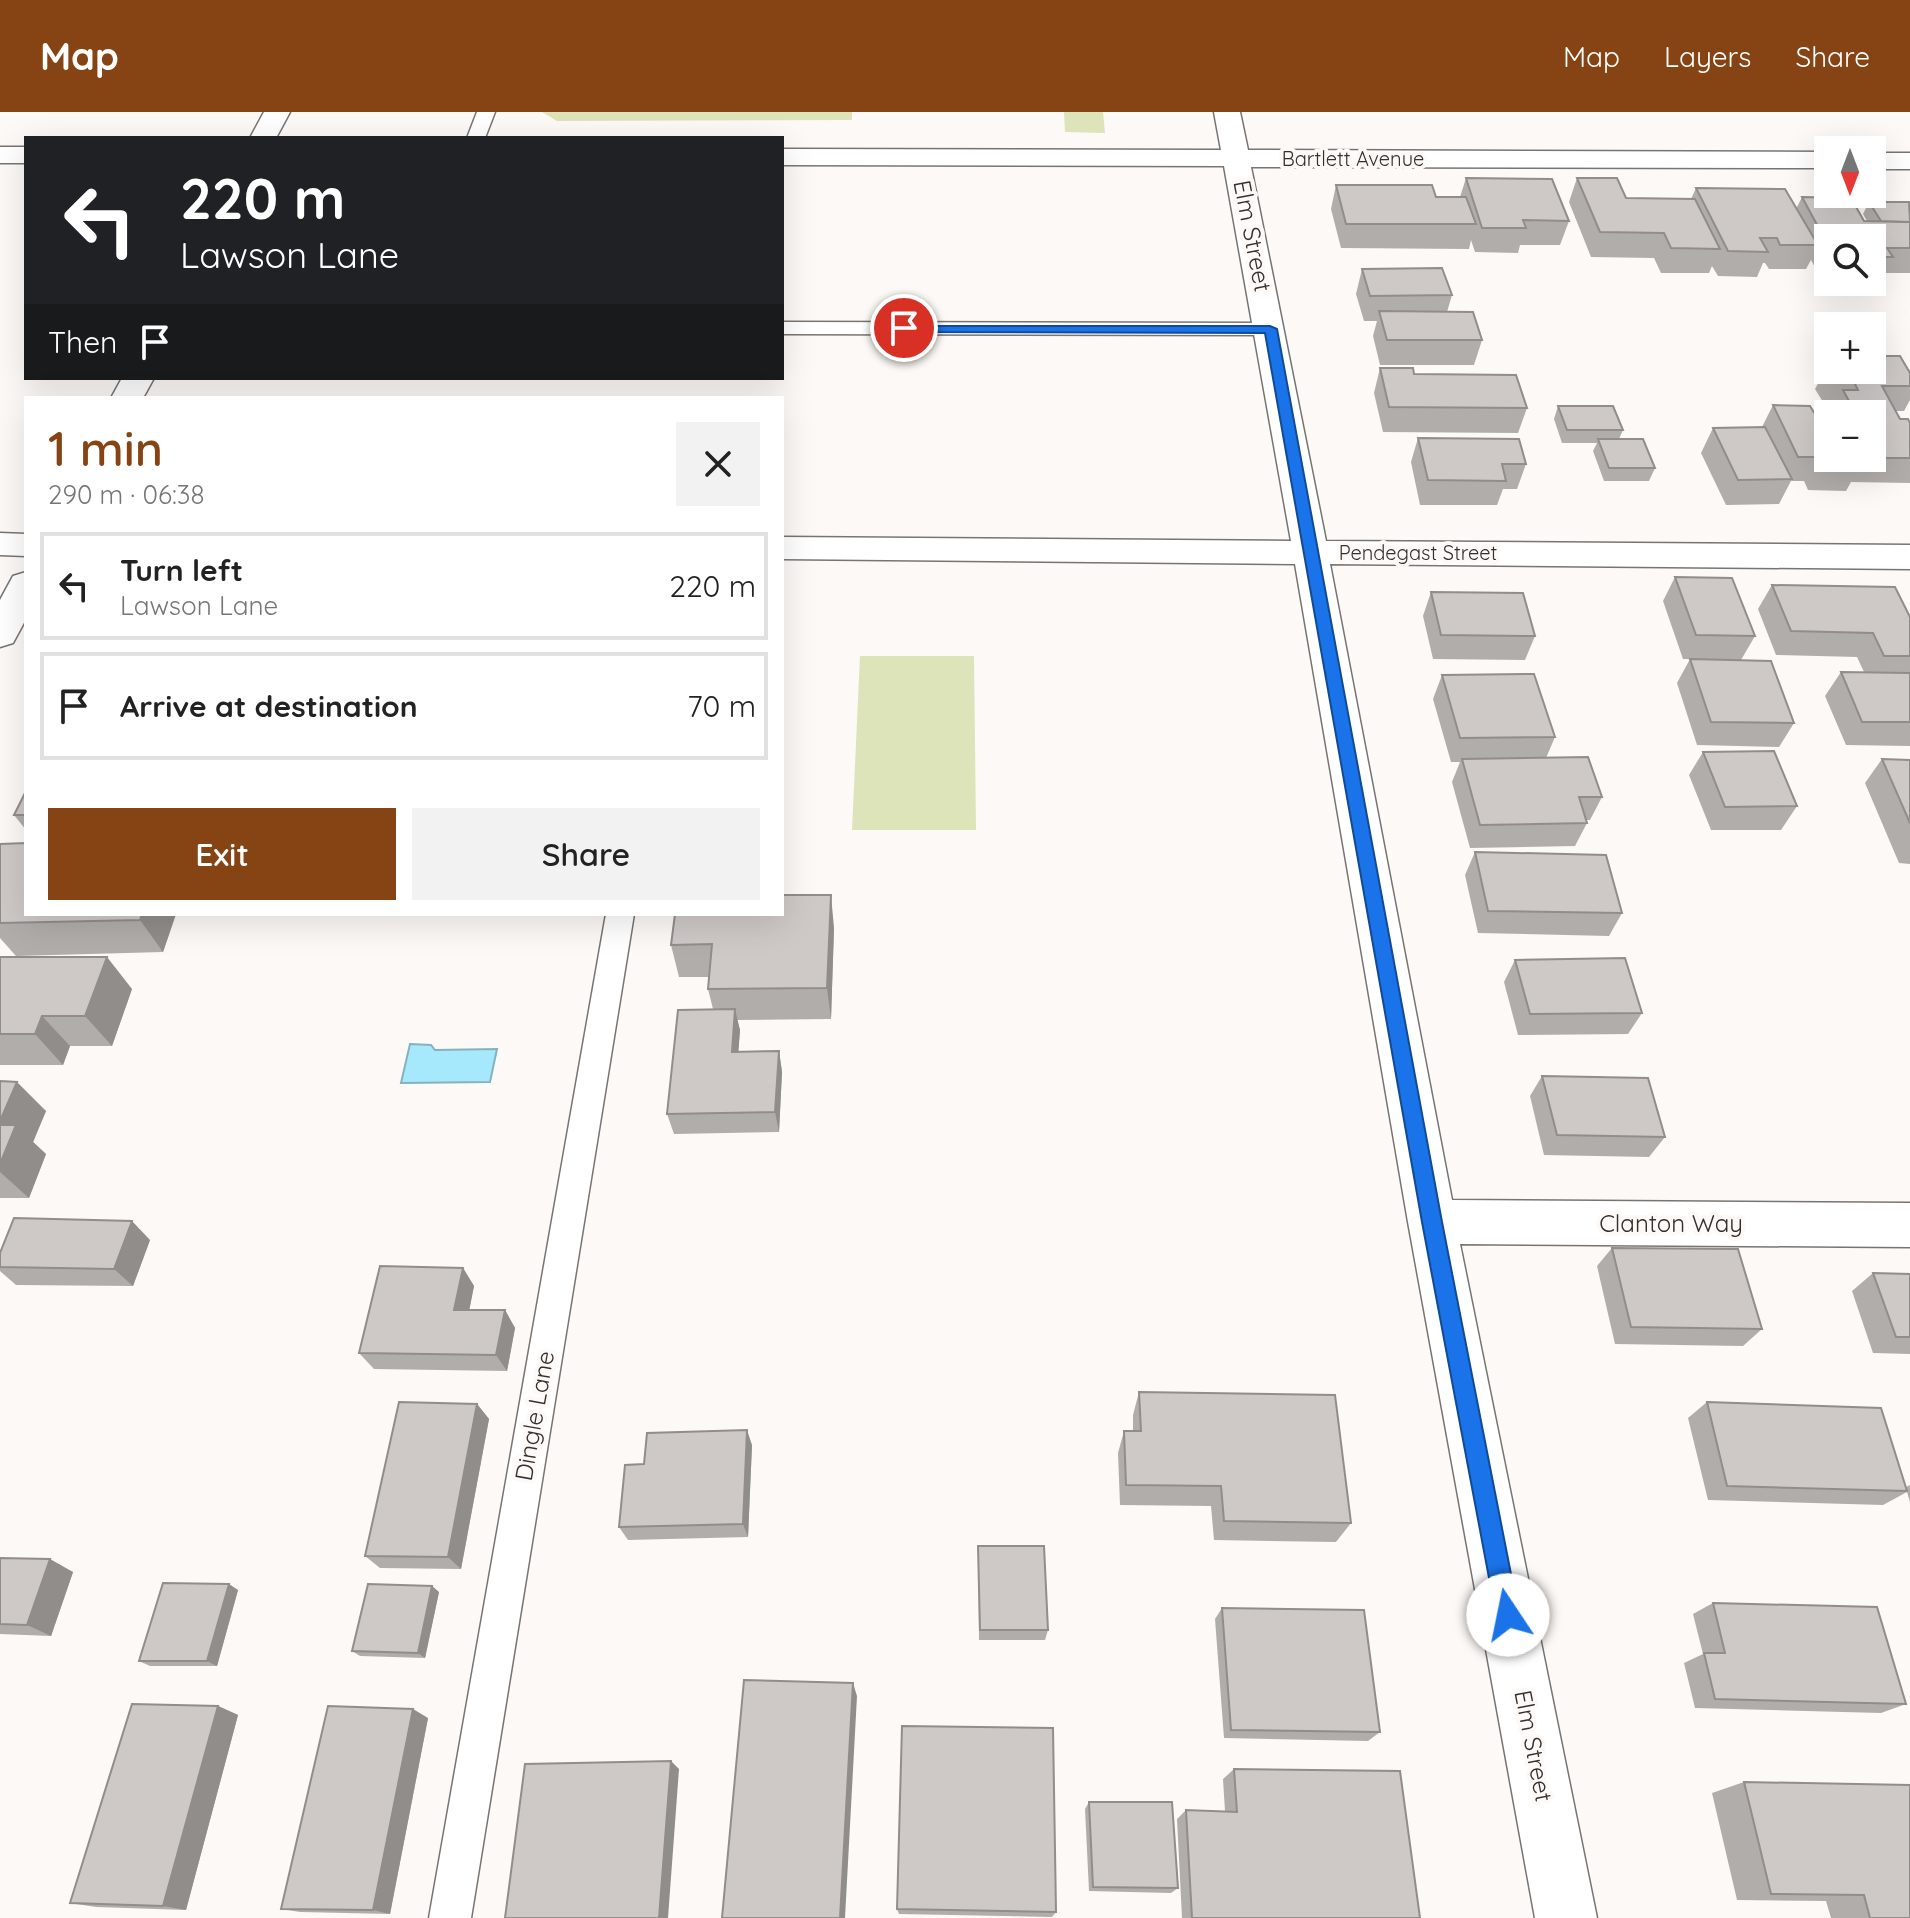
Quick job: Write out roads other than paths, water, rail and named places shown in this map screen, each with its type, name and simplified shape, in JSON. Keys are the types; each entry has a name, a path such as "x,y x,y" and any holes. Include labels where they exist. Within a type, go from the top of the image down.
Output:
{"street":[{"path":"264,136 277,112"},
{"name":"Elm Street","path":"1227,112 1270,329 1432,1222 1566,1918"},
{"path":"0,155 24,155"},
{"name":"Bartlett Avenue","path":"784,157 1814,160"},
{"path":"1886,161 1910,161"},
{"path":"0,544 24,545"},
{"name":"Pendegast Street","path":"784,548 1910,557"},
{"path":"0,634 24,588"},
{"name":"Clanton Way","path":"1432,1222 1910,1225"}],"lane":[{"path":"477,136 486,112"},
{"path":"784,328 1270,329"},
{"name":"Dingle Lane","path":"450,1918 620,916"}],"water":[{"path":"410,1044 431,1045 435,1050 497,1049 490,1082 401,1083"}]}
